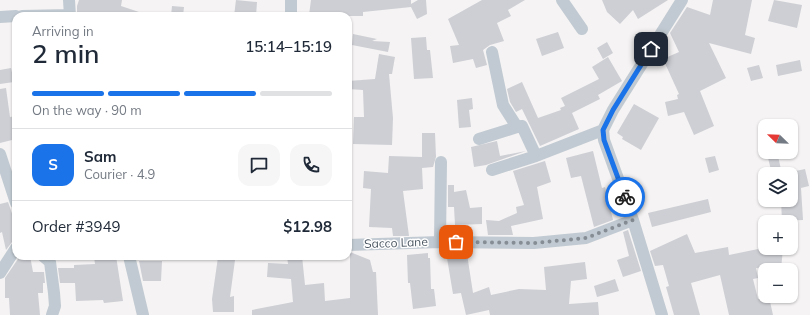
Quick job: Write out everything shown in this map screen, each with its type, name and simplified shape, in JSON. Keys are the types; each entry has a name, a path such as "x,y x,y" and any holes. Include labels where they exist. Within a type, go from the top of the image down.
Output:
{"street":[{"path":"69,0 70,12"},
{"path":"291,0 291,12"},
{"path":"562,0 582,29"},
{"path":"662,315 633,220 604,140 603,130 613,110 682,0"},
{"path":"0,16 12,16"},
{"path":"492,52 503,105 516,127"},
{"path":"479,139 522,126 536,156"},
{"path":"492,170 536,156 603,130"},
{"path":"0,154 12,191"},
{"path":"440,242 441,162"},
{"name":"Sacco Lane","path":"352,245 440,242 534,243 586,238 633,220"},
{"path":"0,273 12,254"},
{"path":"48,260 50,262 54,293 55,306 52,315"},
{"path":"130,260 142,315"}],"building":[{"path":"79,0 122,0 121,6 139,12 77,12"},
{"path":"236,0 257,2 256,12 234,12"},
{"path":"311,0 411,0 411,4 418,0 426,0 427,14 417,19 411,7 363,12 363,16 352,16 352,12 309,12"},
{"path":"482,0 525,0 508,10 511,16 497,23 504,41 490,45 483,50 487,65 476,68 473,59 453,63 450,46 459,45 448,19"},
{"path":"602,0 668,0 638,19 633,10 620,24 607,12"},
{"path":"713,0 752,0 745,35 755,38 751,54 709,43 726,78 700,91 714,126 694,135 684,112 668,116 665,102 678,99 677,95 679,94 663,59 679,52 670,33 687,7 710,15"},
{"path":"774,0 802,5 797,28 768,21"},
{"path":"172,6 184,7 183,12 171,12"},
{"path":"558,32 564,48 542,56 536,39"},
{"path":"353,34 377,39 372,41 390,42 388,52 352,45"},
{"path":"426,37 427,50 430,50 433,78 414,79 411,38"},
{"path":"607,42 613,53 603,59 597,48"},
{"path":"379,54 395,57 392,74 389,74 393,118 392,145 353,144 354,117 364,117 363,90 352,89 352,81 375,79"},
{"path":"608,57 622,81 598,95 600,99 572,113 579,129 540,146 522,109 516,112 510,102 507,89 522,82 538,118 561,110 560,108 565,106 561,98 599,79 592,67"},
{"path":"800,60 802,71 778,76 776,65"},
{"path":"759,65 763,78 751,81 747,68"},
{"path":"11,68 12,82 0,84 0,70"},
{"path":"6,88 10,117 12,117 12,140 0,143 0,89"},
{"path":"472,98 473,109 469,110 471,127 459,128 457,100"},
{"path":"634,104 659,118 641,150 622,139 623,137 617,133"},
{"path":"422,133 435,133 436,157 433,167 422,168 423,189 403,191 409,236 393,236 392,228 369,227 371,189 363,188 364,171 388,173 389,156 422,157"},
{"path":"497,141 500,156 526,151 486,165 474,167 471,147"},
{"path":"593,151 602,188 605,187 613,220 594,227 581,176 571,178 566,158"},
{"path":"715,156 719,170 709,173 705,158"},
{"path":"768,159 779,159 780,167 770,167"},
{"path":"545,161 551,182 537,187 543,219 511,226 513,235 488,235 486,220 499,221 517,213 516,207 524,205 513,171"},
{"path":"805,169 809,186 801,188 803,220 798,220 798,215 782,215 781,207 798,207 798,170"},
{"path":"448,185 454,185 454,192 466,190 470,208 482,207 482,224 455,225 454,207 448,207"},
{"path":"708,199 711,212 652,227 648,213"},
{"path":"8,202 12,213 12,242 6,250 2,232 0,233 0,204"},
{"path":"628,230 641,271 623,277 617,260 629,256 623,232"},
{"path":"687,234 695,253 728,247 729,255 758,249 758,255 782,255 782,263 758,263 758,268 756,268 758,278 753,279 758,303 770,303 773,315 729,315 720,275 691,283 700,315 674,315 666,287 669,286 663,265 655,266 650,251"},
{"path":"352,253 370,260 373,272 376,272 378,315 252,315 252,310 293,302 291,279 267,277 268,263 288,264 288,260 302,260 305,285 324,283 325,301 350,298 350,260 352,260"},
{"path":"428,253 428,258 430,258 431,289 434,289 436,306 413,309 410,283 408,283 407,255"},
{"path":"467,254 473,293 489,287 491,295 519,289 546,290 544,267 585,262 587,279 571,281 569,304 598,302 599,315 490,315 489,310 466,315 461,293 453,294 447,258"},
{"path":"17,260 31,260 33,272 44,272 45,283 43,283 43,293 38,293 40,315 10,315 9,298 5,298 5,278"},
{"path":"94,260 117,260 123,301 104,303 103,300 76,301 75,283 60,283 58,268 74,268 74,265 95,264"},
{"path":"218,260 235,260 230,297 234,296 234,312 213,312 212,299"},
{"path":"139,261 162,261 161,281 143,281"},
{"path":"615,279 619,291 597,297 594,286"}],"way so far":[{"path":"456,242 534,243 586,238 633,220 625,197"}],"route":[{"path":"625,197 604,140 603,130 613,110 651,49"}]}
